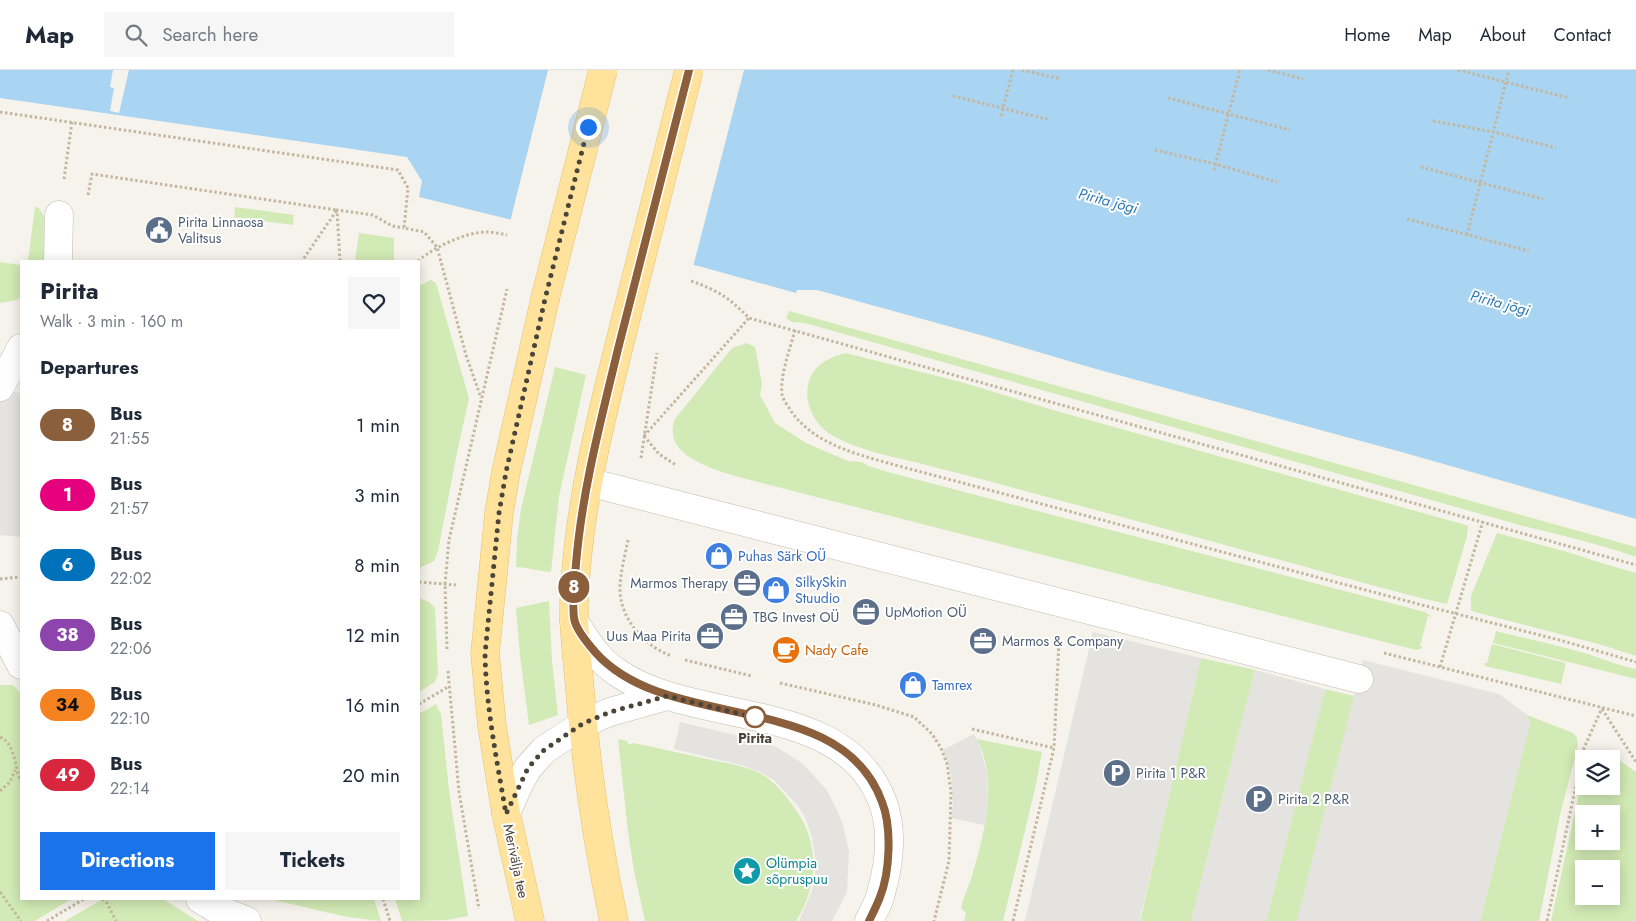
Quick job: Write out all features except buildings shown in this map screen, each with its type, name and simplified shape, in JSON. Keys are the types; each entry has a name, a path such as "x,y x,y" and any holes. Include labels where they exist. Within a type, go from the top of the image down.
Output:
{"main road":[{"name":"Merivälja tee","path":"530,921 506,814 492,726 485,654 499,513 506,472 545,299 603,70"},
{"path":"614,921 593,807 582,724 574,621 577,553 588,482 602,416 689,70"}],"street":[{"path":"58,260 59,215"},
{"path":"0,387 20,350"},
{"path":"588,482 1359,679"},
{"path":"574,621 591,647 606,664 619,674 667,696 787,725 810,733 833,743 853,758 878,789 885,810 889,834 881,894 869,921"},
{"path":"0,625 20,663"},
{"path":"0,661 8,661 20,668"},
{"path":"506,814 528,768 544,750 582,724 610,712 667,696"},
{"path":"202,900 215,908 247,921"}],"path":[{"path":"1001,116 1013,70"},
{"path":"1022,70 1061,79"},
{"path":"1214,170 1240,70"},
{"path":"1268,70 1304,79"},
{"path":"1458,70 1570,98"},
{"path":"1467,235 1510,70"},
{"path":"953,96 1050,120"},
{"path":"1168,98 1290,130"},
{"path":"0,112 398,170 408,188 404,228"},
{"path":"1433,120 1494,132 1556,148"},
{"path":"59,215 72,122"},
{"path":"1155,150 1215,164 1277,182"},
{"path":"1421,167 1543,199"},
{"path":"59,215 88,194 92,174 373,215 392,226 424,232 437,247 466,355 481,398"},
{"path":"303,260 337,210"},
{"path":"337,210 340,260"},
{"path":"1407,219 1529,251"},
{"path":"419,260 437,247 479,233 489,232 507,235"},
{"path":"691,281 714,289 731,300 750,318 1636,565"},
{"path":"447,650 445,584 449,540 508,289"},
{"path":"644,436 750,318"},
{"path":"795,330 784,374 782,396 794,415 809,430 819,438 835,446 921,472 1563,641 1636,662"},
{"path":"640,463 658,344"},
{"path":"1440,667 1483,521"},
{"path":"620,587 628,540"},
{"path":"0,578 20,577"},
{"path":"420,582 456,585"},
{"path":"1013,921 1054,748 1059,632"},
{"path":"448,668 448,687 459,792 479,909"},
{"path":"420,703 448,687"},
{"path":"1547,921 1584,748 1602,708 1636,762"},
{"path":"972,729 1054,748"},
{"path":"0,737 11,746 20,779"},
{"path":"0,792 10,782 16,769"},
{"path":"934,921 949,861"},
{"path":"0,892 21,921"},
{"path":"47,921 82,900"},
{"path":"103,900 116,921"},
{"path":"384,900 390,921"}],"green space":[{"path":"35,207 39,208 44,217 44,260 28,260"},
{"path":"235,207 294,215 293,225 234,217"},
{"path":"359,233 394,238 394,260 355,260"},
{"path":"0,262 20,265 20,298 0,303"},
{"path":"431,280 436,283 469,398 438,551 434,561 420,568 420,286"},
{"path":"789,311 1636,547 1636,557 805,323 792,322 786,318"},
{"path":"747,343 755,347 762,384 760,395 775,423 806,443 848,461 862,462 868,466 888,472 1425,612 1432,617 1428,616 1420,646 1423,647 1416,650 746,479 709,467 684,453 676,444 673,432 675,419 732,348"},
{"path":"846,353 961,382 1053,410 1466,525 1468,526 1467,536 1447,604 873,452 840,440 824,429 814,417 807,396 807,388 812,375 819,366 829,359"},
{"path":"555,367 586,375 559,496 551,572 516,567 521,509"},
{"path":"1497,533 1636,573 1636,656 1602,645 1471,611 1471,596"},
{"path":"420,598 429,602 435,608 438,674 435,682 420,691"},
{"path":"549,601 552,661 558,715 529,725 516,608"},
{"path":"1496,631 1591,655 1636,669 1636,679 1493,643"},
{"path":"1492,644 1566,663 1561,684 1485,666 1484,663 1487,663"},
{"path":"1201,658 1255,670 1191,921 1140,921"},
{"path":"0,685 13,685 20,693 20,900 69,900 35,921 0,921"},
{"path":"1325,689 1354,696 1353,703 1297,921 1266,921"},
{"path":"436,704 441,714 449,790 468,916 447,920 402,921 395,900 420,900 420,713"},
{"path":"1527,715 1573,733 1577,738 1578,745 1575,750 1560,815 1539,921 1480,921 1530,723"},
{"path":"618,739 627,741 629,745 633,743 748,768 765,776 780,789 804,823 812,851 813,866 809,894 796,921 645,921 628,832"},
{"path":"977,739 1042,752 1003,921 964,921 966,913 961,908 981,845 987,809 987,773 984,756"},
{"path":"1620,761 1636,772 1636,921 1551,921 1575,812 1575,850 1620,850 1620,805 1576,805 1579,795 1620,795"},
{"path":"101,900 165,900 198,921 65,921"},
{"path":"274,900 374,900 381,921 347,917"}],"shaded area":[{"path":"0,390 20,393 20,537 0,535"},
{"name":"Pirita 1 P&R","path":"1093,632 1201,658 1159,839 1139,921 1025,921"},
{"path":"1363,660 1499,694 1527,715 1530,723 1480,921 1297,921"},
{"name":"Pirita 2 P&R","path":"1255,670 1325,689 1266,921 1191,921"},
{"path":"680,722 765,742 778,748 802,763 827,790 842,821 849,851 847,892 832,921 799,921 813,888 816,864 812,837 805,817 798,806 774,780 761,773 745,766 674,749"},
{"path":"974,734 979,743 987,772 988,802 985,825 951,818 953,806 951,775 943,750"}],"water":[{"name":"Pirita jõgi","path":"0,70 1636,70 1636,519 817,290 797,290 796,293 702,267 419,197 422,181 407,157 0,98"}],"pier":[{"path":"113,70 129,70 119,113 110,111 114,88 110,87"},
{"path":"548,70 744,70 693,267 510,222"}],"bus line":[{"name":"8","path":"689,70 594,450 581,518 574,587 574,621 591,647 606,664 619,674 639,684 667,696 787,725 833,743 853,758 878,789 885,810 889,834 881,894 869,921"}],"place":[{"name":"Pirita Linnaosa Valitsus","path":"159,230"},
{"name":"Puhas Särk OÜ","path":"719,556"},
{"name":"Marmos Therapy","path":"747,583"},
{"name":"SilkySkin Stuudio","path":"776,590"},
{"name":"UpMotion OÜ","path":"866,612"},
{"name":"TBG Invest OÜ","path":"734,617"},
{"name":"Uus Maa Pirita","path":"710,636"},
{"name":"Marmos & Company","path":"983,641"},
{"name":"Nady Cafe","path":"786,650"},
{"name":"Tamrex","path":"913,685"},
{"name":"Pirita","path":"755,717"},
{"name":"Pirita 1 P&R","path":"1117,773"},
{"name":"Pirita 2 P&R","path":"1259,799"},
{"name":"Olümpia sõpruspuu","path":"747,871"}],"route":[{"path":"588,127 515,427 499,513 485,654 492,726 506,814 528,768 544,750 582,724 610,712 667,696 757,718 755,717"}]}
